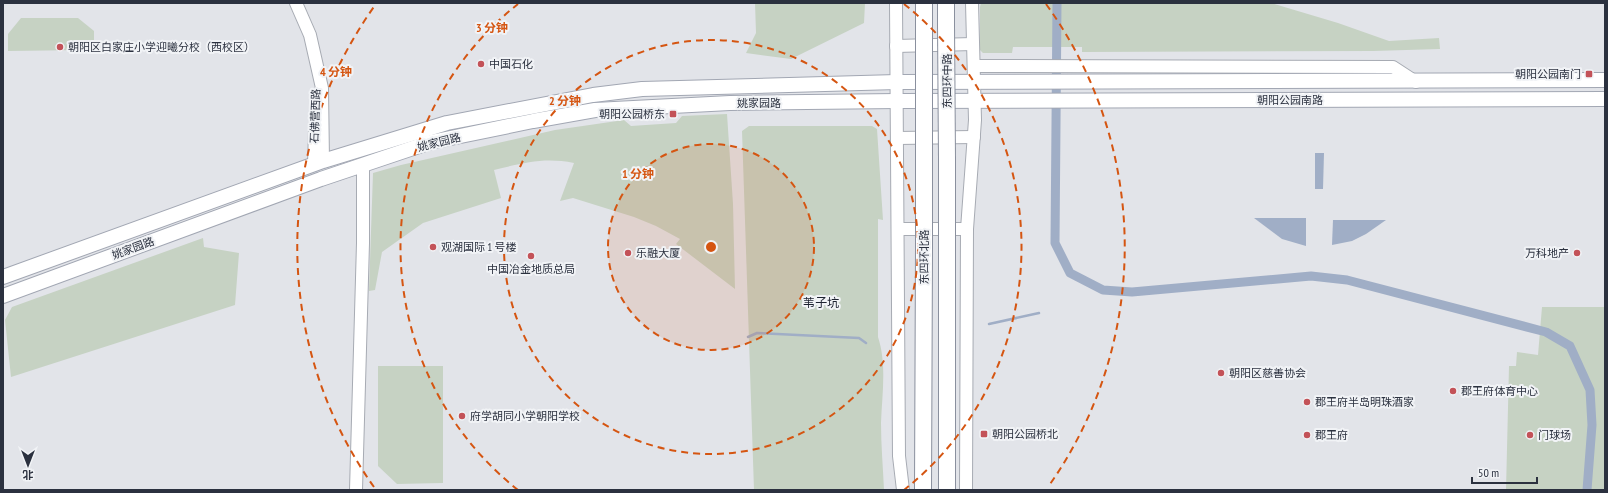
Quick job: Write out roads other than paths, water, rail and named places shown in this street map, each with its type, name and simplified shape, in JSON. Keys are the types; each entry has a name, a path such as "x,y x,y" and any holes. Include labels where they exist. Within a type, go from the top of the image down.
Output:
{"highway":[{"name":"东四环北路","path":"923,490 924,3"},
{"name":"东四环中路","path":"946,3 947,160"},
{"name":"东四环北路","path":"947,160 947,490"}],"main road":[{"name":"朝阳公园南路","path":"975,82 1416,82 1605,80"},
{"name":"姚家园路","path":"3,277 318,163 447,123 594,95 642,90 897,82 975,82"},
{"name":"朝阳公园南路","path":"974,101 1605,99"},
{"name":"姚家园路","path":"3,296 321,179 431,142 533,121 595,110 730,103 974,101"}],"street":[{"name":"石佛营西路","path":"296,3 310,36 322,88 318,163"},
{"path":"896,3 898,101 899,456 903,490"},
{"path":"966,490 967,229 974,137 975,82 972,3"},
{"path":"896,46 973,44"},
{"path":"974,66 1081,65 1393,67 1416,82"},
{"path":"897,138 974,137"},
{"path":"356,490 363,243 363,165"},
{"path":"898,229 967,229"}],"water":[{"path":"1315,153 1324,153 1323,189 1315,189"},
{"path":"1254,218 1306,218 1306,246 1282,239"},
{"path":"1333,220 1386,220 1366,234 1352,241 1332,245"}],"waterway":[{"path":"1057,3 1055,243 1070,273 1103,290 1132,292 1311,276 1347,280 1546,332 1570,346 1590,390 1592,425 1587,490"},
{"path":"989,324 1039,313"},
{"path":"748,337 757,333 859,338 866,343"}],"place":[{"name":"朝阳区白家庄小学迎曦分校（西校区）","path":"60,47"},
{"name":"中国石化","path":"481,64"},
{"name":"朝阳公园南门","path":"1589,74"},
{"name":"朝阳公园桥东","path":"673,114"},
{"name":"观湖国际 1 号楼","path":"433,247"},
{"name":"乐融大厦","path":"628,253"},
{"name":"万科地产","path":"1577,253"},
{"name":"中国冶金地质总局","path":"531,256"},
{"name":"朝阳区慈善协会","path":"1221,373"},
{"name":"郡王府体育中心","path":"1453,391"},
{"name":"郡王府半岛明珠酒家","path":"1307,402"},
{"name":"府学胡同小学朝阳学校","path":"462,416"},
{"name":"朝阳公园桥北","path":"984,434"},
{"name":"郡王府","path":"1307,435"},
{"name":"门球场","path":"1530,435"}],"district":[{"name":"苇子坑","path":"821,303"}]}
